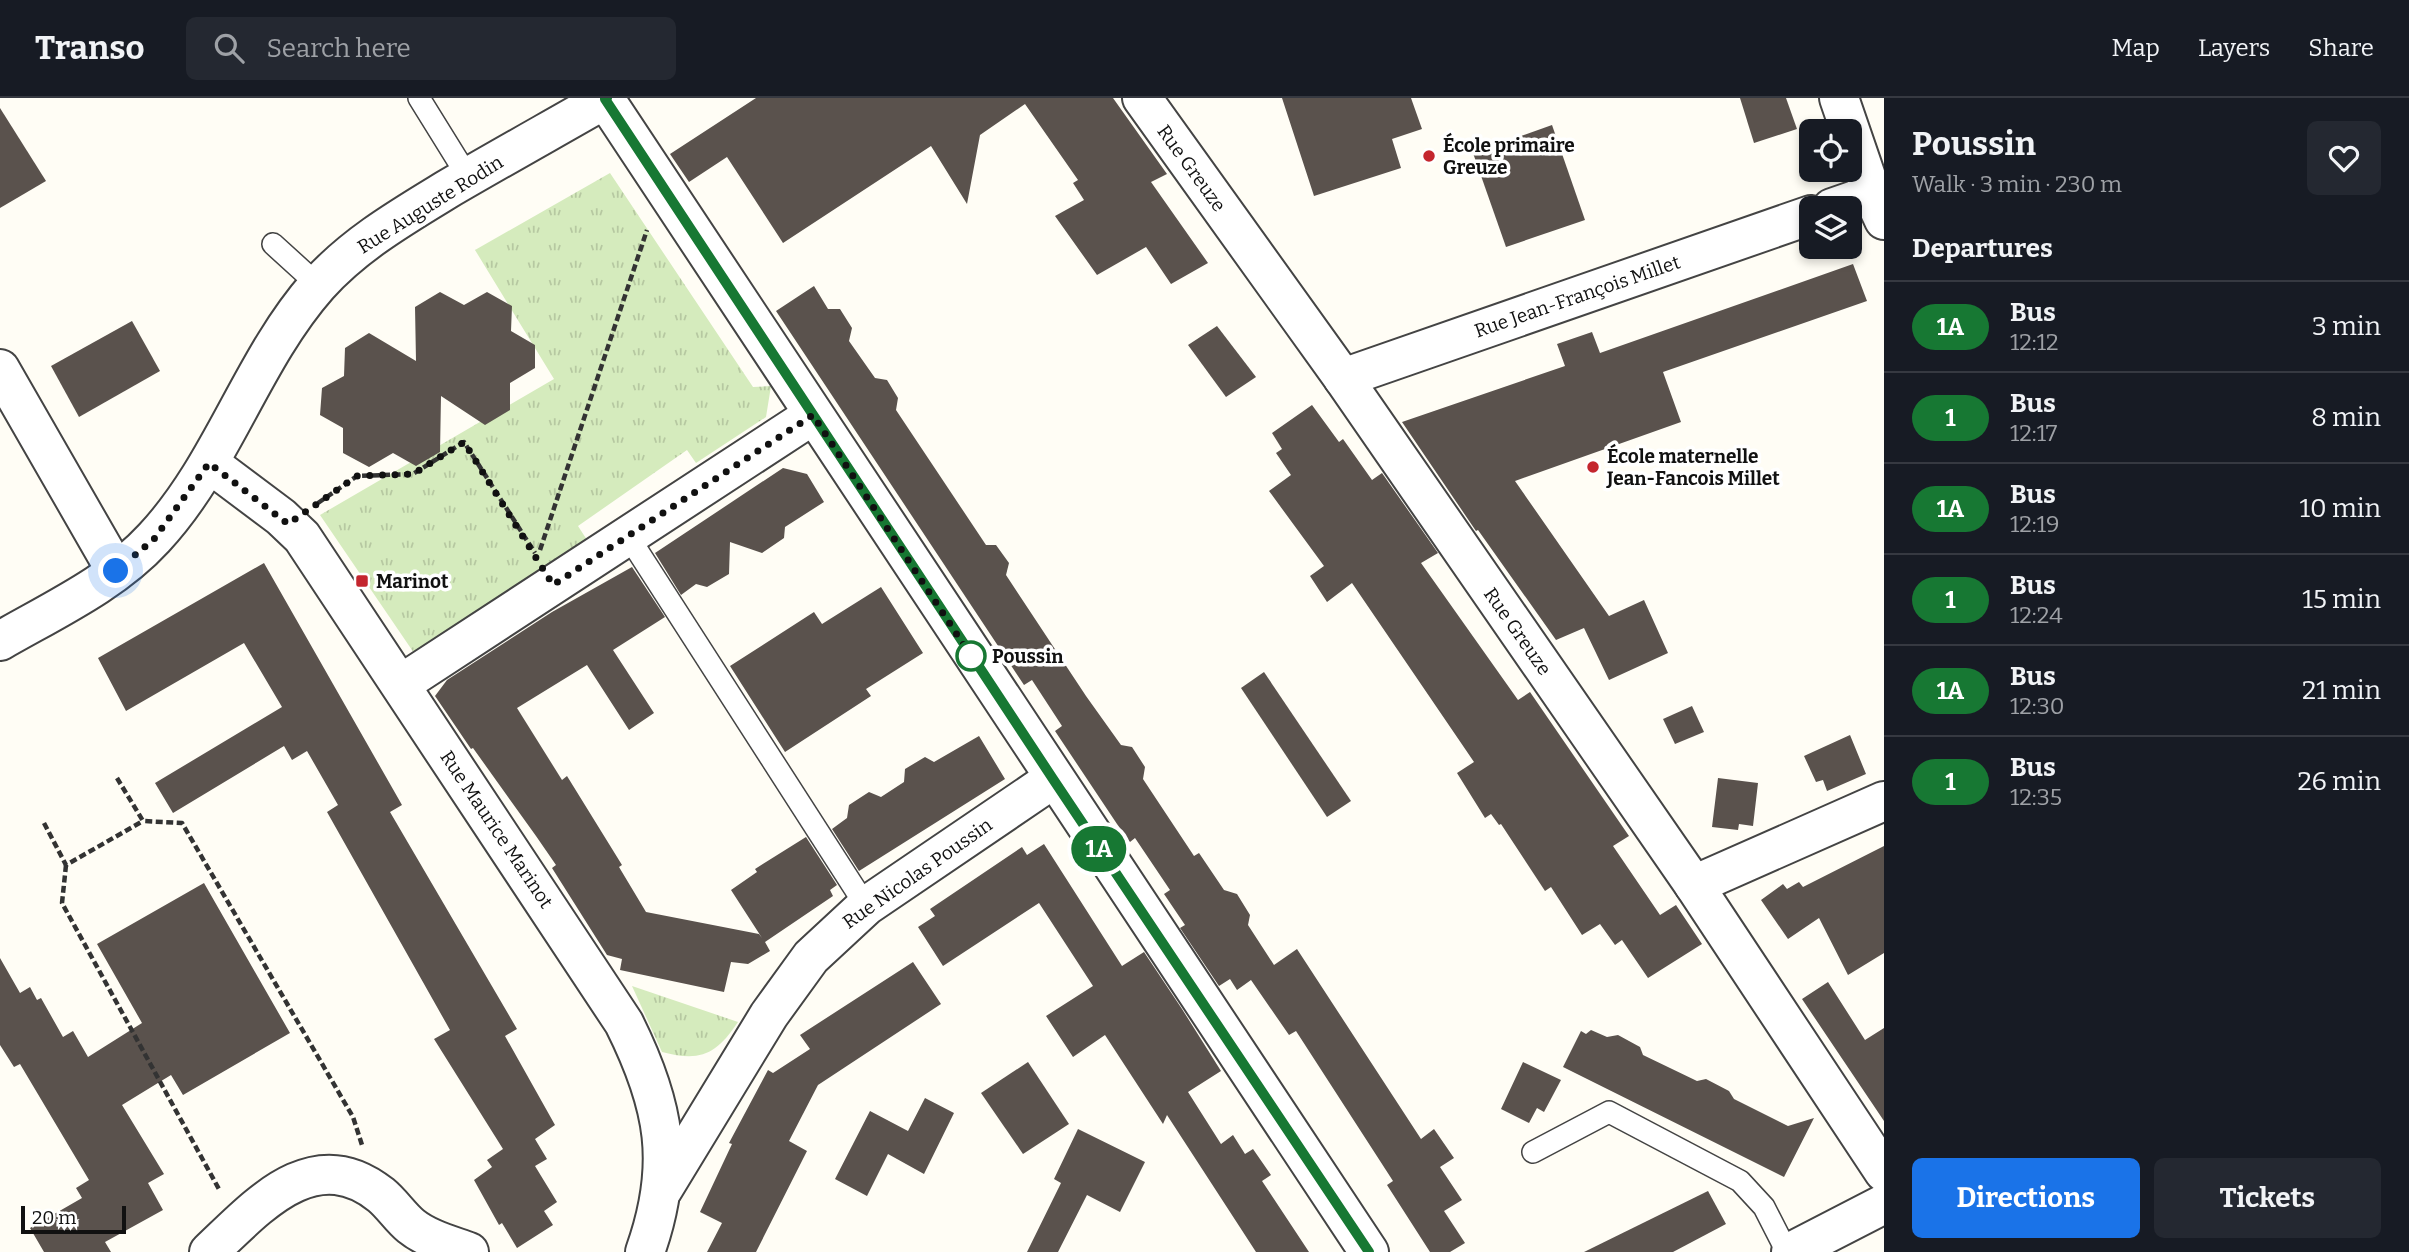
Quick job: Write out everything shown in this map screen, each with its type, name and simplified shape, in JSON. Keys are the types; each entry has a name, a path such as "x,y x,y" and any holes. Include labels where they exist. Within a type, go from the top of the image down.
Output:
{"street":[{"name":"Rue Greuze","path":"1142,98 1343,377 1694,885 1884,1172"},
{"path":"1839,98 1880,201 1862,204"},
{"name":"Rue Auguste Rodin","path":"0,641 116,571 154,539 209,463 261,365 318,285 380,231 468,177 606,99"},
{"path":"606,99 1053,779 1369,1252"},
{"name":"Rue Jean-François Millet","path":"1343,377 1799,219"},
{"path":"0,369 116,571"},
{"path":"401,684 813,415"},
{"name":"Rue Maurice Marinot","path":"209,463 288,524 320,562 624,1023 648,1077 662,1135 663,1189 645,1252"},
{"name":"Rue Nicolas Poussin","path":"663,1189 769,1015 811,957 866,905 1053,779"},
{"path":"1694,885 1884,801"},
{"path":"209,1252 266,1199 300,1180 334,1175 364,1184 383,1196 411,1226 469,1252"},
{"path":"1789,1252 1884,1204"}],"lane":[{"path":"419,98 468,177"},
{"path":"273,244 318,285"},
{"path":"628,536 866,905"},
{"path":"1532,1152 1609,1112 1740,1181 1764,1207 1789,1252"}],"path":[{"path":"288,524 357,476 413,474 464,442 537,557 662,186"},
{"path":"117,778 143,821"},
{"path":"66,865 143,821 182,822 353,1117 365,1153 364,1184"},
{"path":"44,823 66,865 62,902 239,1224"}],"green space":[{"path":"610,173 753,387 771,386 766,417 696,463 687,450 578,526 589,543 414,653 320,515 554,379 475,250"},
{"path":"632,986 738,1022 722,1042 706,1053 687,1056 662,1052"}],"building":[{"path":"756,98 1113,98 1167,174 1151,182 1208,263 1171,284 1146,247 1097,275 1055,216 1084,200 1073,183 1078,180 1025,104 980,135 967,204 931,146 783,243 727,157 689,182 670,154"},
{"path":"1282,98 1411,98 1422,129 1392,139 1401,168 1314,196"},
{"path":"1740,98 1786,98 1797,129 1754,143"},
{"path":"0,108 46,181 0,208"},
{"path":"1552,125 1585,220 1506,247 1473,153"},
{"path":"1853,264 1867,301 1663,372 1681,422 1515,481 1609,616 1644,600 1668,653 1609,680 1584,628 1556,640 1478,530 1476,531 1402,422 1565,366 1557,344 1592,332 1600,353"},
{"path":"814,286 828,309 840,309 852,328 849,341 875,378 887,380 898,398 896,410 986,545 996,545 1009,563 1006,575 1086,696 1121,745 1132,747 1145,767 1143,779 1194,856 1199,853 1224,890 1237,894 1250,915 1248,925 1274,965 1297,949 1421,1139 1434,1129 1454,1158 1440,1167 1462,1200 1444,1211 1465,1243 1450,1252 1430,1252 1387,1185 1393,1181 1296,1031 1289,1035 1251,980 1237,990 1230,979 1219,986 1180,928 1185,925 1164,894 1170,890 1135,838 1130,842 1117,824 1055,731 1062,726 1032,680 1024,685 776,311"},
{"path":"440,292 464,305 487,292 512,306 511,331 535,345 535,368 510,383 510,410 485,425 441,396 440,452 416,466 393,453 369,467 343,453 343,428 320,415 322,388 344,376 345,348 369,333 416,361 415,307"},
{"path":"132,321 160,371 79,417 51,366"},
{"path":"1217,326 1256,377 1226,397 1188,345"},
{"path":"1312,405 1339,442 1343,439 1372,480 1382,473 1438,553 1421,563 1518,700 1530,692 1629,836 1613,846 1660,915 1676,905 1702,944 1648,978 1622,940 1615,945 1600,924 1582,935 1551,887 1545,891 1501,824 1499,825 1491,814 1485,818 1457,773 1474,762 1352,583 1327,602 1310,576 1324,566 1269,491 1291,475 1276,453 1282,449 1272,433"},
{"path":"783,468 807,474 824,502 785,527 784,538 762,553 730,542 729,574 707,587 696,584 681,595 655,553"},
{"path":"264,563 402,805 390,812 517,1029 505,1036 555,1125 535,1139 547,1159 535,1166 557,1202 544,1211 553,1225 517,1248 502,1223 499,1225 474,1180 492,1167 487,1160 503,1149 434,1039 450,1030 327,812 338,805 307,751 292,760 284,746 173,813 155,783 282,707 244,643 126,711 98,658"},
{"path":"632,567 665,617 613,650 654,713 629,730 587,665 517,708 562,780 567,776 622,865 619,867 646,912 759,934 762,938 731,890 757,872 755,869 806,837 837,885 830,890 833,896 765,942 770,951 748,964 731,962 724,992 620,970 622,959 607,955 552,868 556,865 435,696 447,680 552,612"},
{"path":"881,587 923,653 866,689 871,696 785,752 730,666 814,612 822,624"},
{"path":"1264,672 1351,801 1327,817 1241,688"},
{"path":"1692,706 1704,732 1675,744 1663,719"},
{"path":"1850,735 1866,774 1827,791 1823,780 1816,782 1804,756"},
{"path":"979,736 1005,779 859,871 832,829 847,818 849,805 869,792 881,797 904,782 905,769 925,757 934,762"},
{"path":"1718,778 1758,783 1753,826 1739,824 1738,830 1712,827"},
{"path":"1044,844 1122,966 1144,952 1182,1009 1221,1071 1188,1092 1221,1144 1233,1135 1245,1154 1253,1149 1271,1175 1262,1181 1309,1252 1256,1252 1167,1115 1163,1124 1105,1035 1073,1057 1046,1016 1093,986 1039,903 943,966 918,927 935,916 930,909 1022,847 1027,855"},
{"path":"1884,846 1884,953 1848,975 1819,918 1788,939 1761,900 1783,884 1787,889 1799,882 1803,887"},
{"path":"204,883 290,1033 183,1095 171,1075 122,1105 164,1174 148,1183 163,1210 105,1242 111,1252 44,1252 30,1228 82,1198 76,1188 89,1180 20,1064 14,1067 0,1045 0,958 20,993 30,987 37,1000 41,998 63,1037 73,1031 88,1057 142,1023 97,944"},
{"path":"913,962 941,1004 818,1085 789,1141 807,1151 756,1252 707,1252 722,1223 700,1212 732,1144 729,1143 768,1070 773,1073 810,1049 800,1035"},
{"path":"1828,982 1865,1040 1884,1028 1884,1121 1802,999"},
{"path":"1591,1030 1607,1037 1618,1035 1640,1047 1643,1055 1697,1081 1706,1079 1729,1091 1734,1099 1788,1126 1814,1118 1784,1177 1563,1067 1581,1031 1586,1034"},
{"path":"1028,1062 1069,1124 1023,1154 981,1093"},
{"path":"1523,1062 1561,1080 1544,1112 1537,1108 1529,1123 1501,1109"},
{"path":"925,1098 954,1113 924,1174 888,1154 867,1196 835,1179 870,1111 908,1131"},
{"path":"1078,1129 1145,1162 1120,1212 1087,1195 1058,1252 1027,1252 1061,1183 1054,1179"},
{"path":"1708,1191 1726,1224 1673,1252 1584,1252"}],"bus line":[{"name":"1A","path":"607,98 605,99 1053,779 1369,1252"}],"place":[{"name":"École primaire Greuze","path":"1429,156"},
{"name":"École maternelle Jean-Fancois Millet","path":"1593,467"},
{"name":"Marinot","path":"362,581"},
{"name":"Poussin","path":"971,656"}],"route":[{"path":"116,571 154,539 209,463 288,524 357,476 413,474 464,442 553,585 813,415 971,656"}]}
